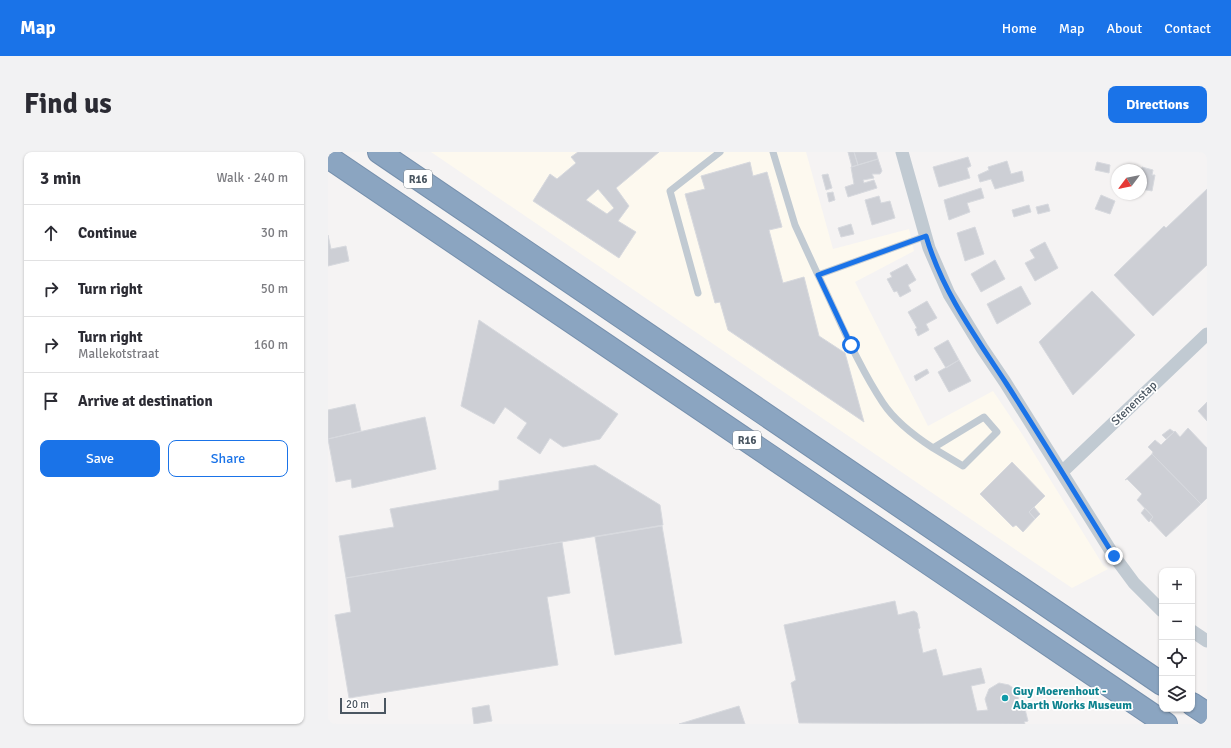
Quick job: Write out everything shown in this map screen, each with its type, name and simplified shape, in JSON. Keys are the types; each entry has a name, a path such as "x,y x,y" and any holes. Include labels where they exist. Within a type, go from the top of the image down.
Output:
{"highway":[{"name":"R16","path":"379,152 1159,682"},
{"name":"R16","path":"328,157 1166,724"},
{"path":"1195,706 1207,714"}],"street":[{"path":"902,152 926,236 949,294 1114,556 1134,583 1159,608"},
{"name":"Stenenstap","path":"1062,472 1207,334"},
{"path":"1195,633 1207,641"}],"lane":[{"path":"698,293 670,192 720,152"},
{"path":"773,152 795,226 851,345 884,404 915,436 933,448 962,466 997,432 984,417 933,448"},
{"path":"818,275 926,236"}],"shaded area":[{"path":"431,152 806,152 833,249 909,229 914,251 855,282 928,426 993,391 1022,434 1103,565 1108,569 1072,588"}],"building":[{"path":"578,152 659,152 616,188 629,206 618,221 636,232 619,258 533,201 550,174 557,179 576,163 571,157","holes":["598,189 614,208 607,214 586,200"]},
{"path":"848,152 854,152 858,165 852,167"},
{"path":"854,152 876,152 878,159 858,165"},
{"path":"968,157 971,166 967,168 970,178 939,187 933,167"},
{"path":"878,159 882,171 880,174 872,174 874,178 863,180 864,183 874,180 877,188 848,197 845,187 854,184 851,167"},
{"path":"1007,161 1011,174 1022,171 1024,181 995,189 991,179 980,182 978,175 989,170 988,167"},
{"path":"750,162 753,176 767,172 782,227 769,230 783,283 804,277 819,336 845,353 864,422 728,330 720,302 715,303 685,194 705,189 701,176"},
{"path":"1097,162 1110,165 1109,173 1095,170"},
{"path":"1147,168 1153,170 1152,175 1155,175 1152,191 1147,190"},
{"path":"828,174 832,188 826,190 822,175"},
{"path":"981,188 984,198 967,203 970,212 949,220 944,200"},
{"path":"1207,189 1207,265 1153,316 1114,275 1164,226 1166,228"},
{"path":"833,192 835,200 829,202 827,193"},
{"path":"1101,195 1115,201 1110,214 1095,209"},
{"path":"879,196 881,203 890,201 895,218 872,225 865,200"},
{"path":"1048,204 1050,211 1038,214 1036,207"},
{"path":"1029,205 1031,212 1014,217 1012,210"},
{"path":"851,224 854,234 841,237 838,228"},
{"path":"975,227 984,254 965,261 957,233"},
{"path":"328,235 331,249 346,246 349,261 328,266"},
{"path":"1045,242 1058,268 1035,281 1025,263 1035,258 1030,250"},
{"path":"995,260 1005,279 981,292 971,274"},
{"path":"907,264 916,280 908,285 911,291 900,297 897,291 894,292 887,279 892,277 890,273"},
{"path":"1021,286 1031,304 997,324 987,304"},
{"path":"1092,291 1135,335 1073,395 1039,342"},
{"path":"927,301 937,318 926,324 929,330 918,336 915,329 917,328 908,312"},
{"path":"479,320 618,414 600,439 563,447 550,438 540,454 517,438 527,423 505,407 494,424 461,406"},
{"path":"948,340 959,360 946,368 934,348"},
{"path":"959,360 971,381 949,392 938,372"},
{"path":"927,369 929,373 916,381 914,376"},
{"path":"1207,402 1207,421 1198,411"},
{"path":"355,404 361,431 328,439 328,410"},
{"path":"425,417 436,469 352,488 351,479 336,482 328,439"},
{"path":"1188,428 1207,448 1207,498 1201,504 1152,454 1153,452 1148,447 1155,440 1161,445 1175,431 1180,437"},
{"path":"1170,429 1174,432 1166,439 1162,435"},
{"path":"1152,454 1201,504 1166,537 1150,520 1153,517 1137,500 1142,494 1127,479 1125,480"},
{"path":"1012,462 1045,496 1029,512 1035,519 1023,532 1016,525 1013,527 980,494"},
{"path":"595,465 660,505 663,525 346,578 339,536 394,527 390,509 499,490 499,481"},
{"path":"1034,507 1040,514 1035,519 1029,512"},
{"path":"1145,508 1153,517 1149,522 1141,513"},
{"path":"662,526 682,643 615,655 595,537"},
{"path":"562,542 570,593 547,597 558,665 349,698 335,615 351,612 346,578"},
{"path":"895,601 898,615 914,611 917,613 920,628 918,629 923,653 936,649 943,676 981,668 985,683 971,686 977,711 988,710 985,699 989,689 999,683 1009,685 1017,691 1019,702 1017,707 1025,709 1028,721 1024,722 1025,724 799,723 791,683 796,680 784,625"},
{"path":"489,705 492,721 474,724 472,708"},
{"path":"739,706 745,724 679,724"}],"place":[{"name":"Guy Moerenhout - Abarth Works Museum","path":"1005,698"}],"route":[{"path":"851,345 818,275 926,236 949,294 1114,556"}]}
